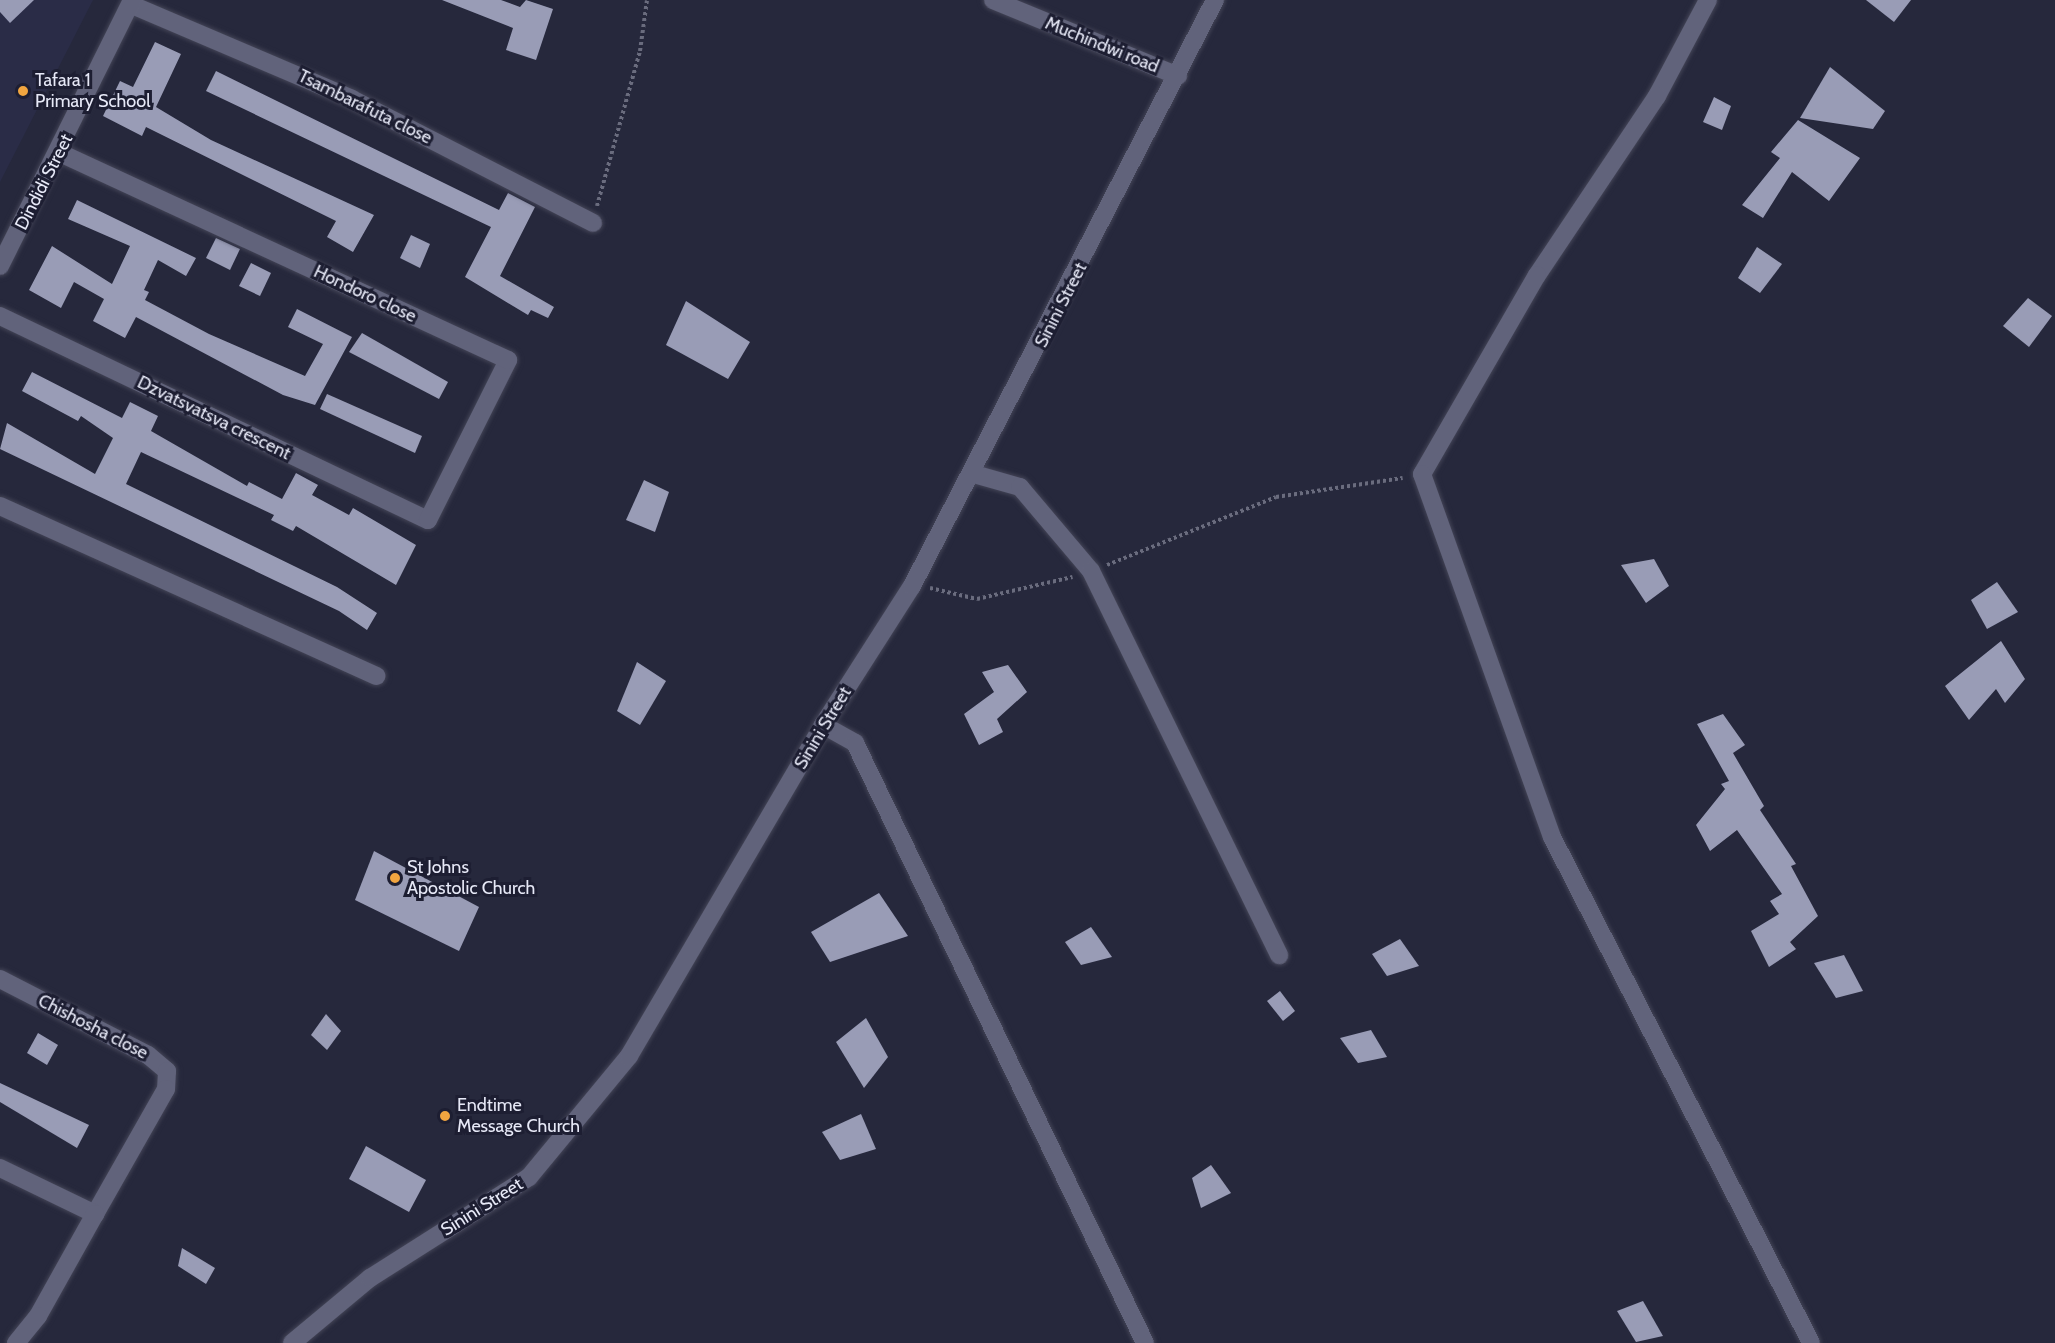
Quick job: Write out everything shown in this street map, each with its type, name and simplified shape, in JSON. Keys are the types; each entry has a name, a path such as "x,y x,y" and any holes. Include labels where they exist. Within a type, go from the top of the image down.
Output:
{"street":[{"name":"Muchindwi road","path":"993,0 1178,76"},
{"name":"Sinini Street","path":"292,1343 370,1278 529,1177 629,1056 824,725 912,586 974,474 1215,0"},
{"path":"1708,0 1657,96 1537,275 1422,474 1552,837 1811,1343"},
{"name":"Tsambarafuta close","path":"132,2 352,99 593,223"},
{"name":"Dindidi Street","path":"0,266 59,153 132,2"},
{"name":"Hondoro close","path":"59,153 508,360 428,520"},
{"name":"Dzvatsvatsva crescent","path":"0,316 428,520"},
{"path":"974,474 1020,487 1091,571 1279,955"},
{"path":"0,506 376,676"},
{"path":"824,725 855,743 1145,1343"},
{"name":"Chishosha close","path":"0,980 148,1054 167,1071 166,1089 95,1214"},
{"path":"0,1168 95,1214 38,1316 16,1343"}],"path":[{"path":"593,223 640,51 647,0"},
{"path":"912,586 976,599 1040,588 1091,571 1276,497 1422,474"}],"shaded area":[{"name":"Tafara 1 Primary School","path":"0,0 93,0 0,182"}],"building":[{"path":"0,0 34,0 10,23 0,12"},
{"path":"442,0 501,0 520,7 526,0 553,9 536,60 506,50 513,28"},
{"path":"1866,0 1911,0 1894,22"},
{"path":"155,42 181,54 156,107 211,140 374,215 353,252 327,237 336,221 146,127 142,136 103,116 120,81 133,87"},
{"path":"1830,67 1885,111 1873,129 1800,118"},
{"path":"216,71 499,210 508,193 535,207 500,276 554,307 548,318 531,310 528,315 465,277 491,227 206,91"},
{"path":"1714,97 1731,106 1722,130 1703,122"},
{"path":"1798,120 1860,158 1829,201 1792,172 1763,218 1742,205 1780,158 1771,152"},
{"path":"77,200 196,258 186,276 158,260 144,290 149,292 145,300 209,334 305,376 323,344 288,327 297,309 352,337 315,405 283,395 136,317 125,338 93,321 104,299 74,282 61,308 29,290 52,246 112,284 130,246 68,219"},
{"path":"411,235 430,244 420,268 400,258"},
{"path":"216,238 240,249 230,270 206,258"},
{"path":"1757,247 1782,264 1760,293 1738,278"},
{"path":"251,263 271,273 260,296 239,286"},
{"path":"2028,298 2052,316 2029,347 2003,326"},
{"path":"686,301 750,342 728,379 666,345"},
{"path":"362,333 448,382 439,399 349,352"},
{"path":"32,372 122,418 130,402 158,416 151,431 247,486 249,482 282,499 296,473 318,485 312,495 349,515 353,508 416,545 396,585 296,526 293,531 271,520 274,515 141,452 126,484 337,587 377,613 367,630 339,611 0,449 7,423 95,474 113,438 81,416 78,421 22,391"},
{"path":"327,394 422,436 415,453 320,409"},
{"path":"644,480 669,492 655,532 626,520"},
{"path":"1654,559 1669,586 1646,603 1621,565"},
{"path":"1997,582 2018,612 1987,629 1971,600"},
{"path":"2001,641 2025,679 2005,703 1996,689 1969,720 1945,686"},
{"path":"637,662 666,681 640,725 617,711"},
{"path":"1008,665 1027,692 997,719 1003,732 979,745 964,714 994,692 982,672"},
{"path":"1723,714 1745,745 1733,753 1764,806 1760,810 1796,864 1791,866 1818,916 1790,942 1796,949 1769,967 1751,931 1779,914 1770,901 1782,894 1737,830 1710,851 1696,825 1725,789 1721,784 1729,781 1697,724"},
{"path":"374,851 479,907 459,951 355,900"},
{"path":"879,893 908,936 830,962 811,932"},
{"path":"1091,927 1112,957 1081,965 1065,942"},
{"path":"1400,939 1419,966 1387,976 1372,954"},
{"path":"1844,955 1863,991 1836,998 1814,963"},
{"path":"1280,991 1295,1011 1283,1021 1267,1001"},
{"path":"326,1014 341,1031 327,1050 311,1035"},
{"path":"866,1018 888,1057 864,1088 836,1042"},
{"path":"1371,1030 1387,1057 1358,1063 1340,1038"},
{"path":"38,1033 58,1045 47,1065 27,1053"},
{"path":"0,1083 89,1125 77,1148 0,1102"},
{"path":"861,1114 876,1149 840,1160 822,1132"},
{"path":"366,1146 426,1180 409,1212 349,1179"},
{"path":"1211,1165 1231,1193 1201,1208 1192,1178"},
{"path":"182,1248 215,1268 206,1284 178,1266"},
{"path":"1643,1301 1663,1336 1636,1342 1617,1311"}],"place":[{"name":"Tafara 1 Primary School","path":"23,91"},
{"name":"St Johns Apostolic Church","path":"395,878"},
{"name":"Endtime Message Church","path":"445,1116"}]}
